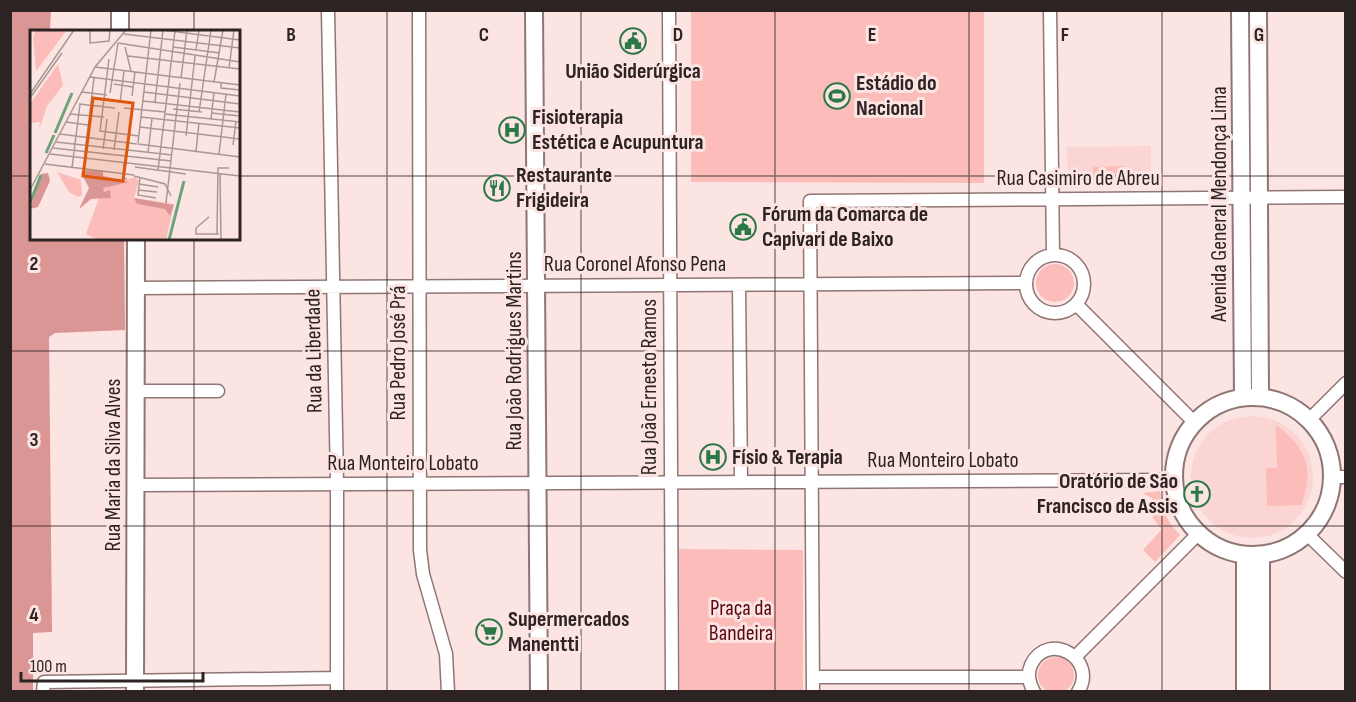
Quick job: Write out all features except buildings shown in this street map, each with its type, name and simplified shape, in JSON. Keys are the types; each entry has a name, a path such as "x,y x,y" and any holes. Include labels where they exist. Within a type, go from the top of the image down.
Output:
{"street":[{"path":"120,10 120,30"},
{"name":"Rua da Liberdade","path":"328,10 337,484 336,692"},
{"name":"Rua Pedro José Prá","path":"418,10 421,563 446,654 448,692"},
{"name":"Rua João Rodrigues Martins","path":"534,10 539,692"},
{"name":"Rua João Ernesto Ramos","path":"669,10 672,692"},
{"path":"1050,10 1053,255"},
{"name":"Avenida General Mendonça Lima","path":"1240,10 1241,198 1251,397"},
{"name":"Avenida General Mendonça Lima","path":"1251,397 1259,198 1257,10"},
{"name":"Rua Casimiro de Abreu","path":"811,284 810,201 1346,197"},
{"name":"Rua Maria da Silva Alves","path":"135,240 135,686"},
{"path":"1053,255 1062,255 1071,259 1078,266 1083,274 1084,291 1076,304 1064,311 1054,313 1037,306 1031,299 1026,283 1032,266 1045,256 1053,255"},
{"name":"Rua Coronel Afonso Pena","path":"136,288 1026,283"},
{"path":"811,284 813,692"},
{"path":"739,285 741,482"},
{"path":"1076,304 1194,422"},
{"path":"1310,419 1346,383"},
{"path":"136,391 218,391"},
{"path":"1251,397 1277,399 1293,406 1310,419 1322,435 1339,477 1319,519 1307,534 1280,551 1253,556 1229,553 1197,535 1179,505 1174,480 1176,458 1183,439 1194,422 1211,408 1227,400 1251,397"},
{"name":"Rua Monteiro Lobato","path":"136,485 1174,480"},
{"path":"1307,534 1346,572"},
{"path":"1075,657 1197,535"},
{"path":"1245,692 1253,556"},
{"path":"1253,556 1261,692"},
{"path":"1034,692 1029,677 1033,661 1045,651 1061,649 1075,657 1083,671 1083,680 1078,692"},
{"path":"813,677 1029,677"},
{"path":"43,692 44,681 135,686 337,678"}],"shaded area":[{"path":"10,11 51,11 50,30 30,30 30,240 124,240 125,330 55,333 49,337 52,632 33,633 33,692 10,691"},
{"path":"1151,146 1151,185 1068,186 1067,147"},
{"path":"1252,416 1275,421 1286,426 1295,434 1303,443 1308,454 1313,477 1308,500 1303,511 1295,520 1286,528 1275,533 1252,538 1229,533 1218,528 1209,520 1201,511 1196,500 1191,477 1196,454 1201,443 1209,434 1218,426 1229,421"}],"green space":[{"name":"Estádio do Nacional","path":"691,11 984,11 984,183 691,182"},
{"path":"1124,166 1124,182 1093,182 1093,167"},
{"path":"1055,264 1069,269 1074,283 1069,297 1055,302 1041,297 1036,283 1041,269"},
{"path":"1276,425 1295,442 1305,460 1307,480 1301,505 1267,506 1266,468 1277,468"},
{"path":"1160,491 1166,515 1180,535 1155,562 1143,550 1162,529 1152,515 1150,507 1152,498 1142,493"},
{"name":"Praça da Bandeira","path":"679,549 803,550 803,691 680,691"},
{"path":"1056,657 1068,663 1074,675 1068,687 1056,693 1044,687 1038,675 1044,663"}],"place":[{"name":"União Siderúrgica","path":"633,41"},
{"name":"Estádio do Nacional","path":"837,96"},
{"name":"Fisioterapia Estética e Acupuntura","path":"512,130"},
{"name":"Restaurante Frigideira","path":"497,188"},
{"name":"Fórum da Comarca de Capivari de Baixo","path":"743,227"},
{"name":"Físio & Terapia","path":"713,457"},
{"name":"Oratório de São Francisco de Assis","path":"1197,494"},
{"name":"Supermercados Manentti","path":"489,632"}]}
